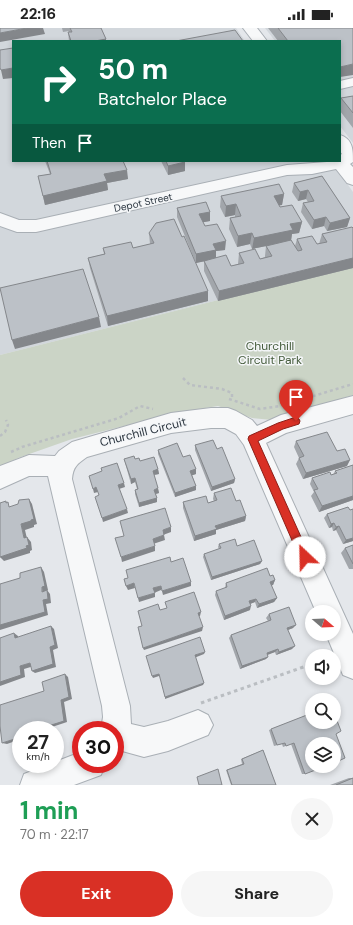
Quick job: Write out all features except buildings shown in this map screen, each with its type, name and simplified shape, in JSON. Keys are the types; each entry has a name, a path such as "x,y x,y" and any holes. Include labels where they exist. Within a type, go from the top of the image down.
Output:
{"street":[{"path":"250,28 259,40"},
{"path":"341,85 353,82"},
{"path":"341,143 353,179"},
{"name":"Depot Street","path":"287,170 300,162"},
{"name":"Depot Street","path":"1,221 17,226 36,226 287,170 306,171 324,168 339,162"},
{"path":"253,439 281,426 353,405"},
{"name":"Churchill Circuit","path":"62,468 67,458 80,449 158,426 184,421 228,418 244,427 253,439 326,605"},
{"path":"0,478 29,464 62,468 60,479 61,485 116,706 116,721"},
{"path":"341,638 353,665"},
{"path":"124,736 144,742 168,736 198,714"},
{"path":"34,785 72,771"}],"path":[{"path":"183,378 190,385 222,389 232,393 232,400"},
{"path":"0,436 5,432 8,425 6,420"},
{"path":"198,714 305,667"}],"shaded area":[{"path":"0,28 236,28 244,40 12,40 12,162 332,162 353,192 353,266 0,355"},
{"path":"265,28 353,28 353,143 341,127 341,40 274,40"}],"green space":[{"name":"Churchill Circuit Park","path":"353,266 353,395 272,420 252,418 218,406 180,412 72,439 18,458 0,467 0,355"}],"route":[{"path":"296,421 253,439 305,557"}]}
